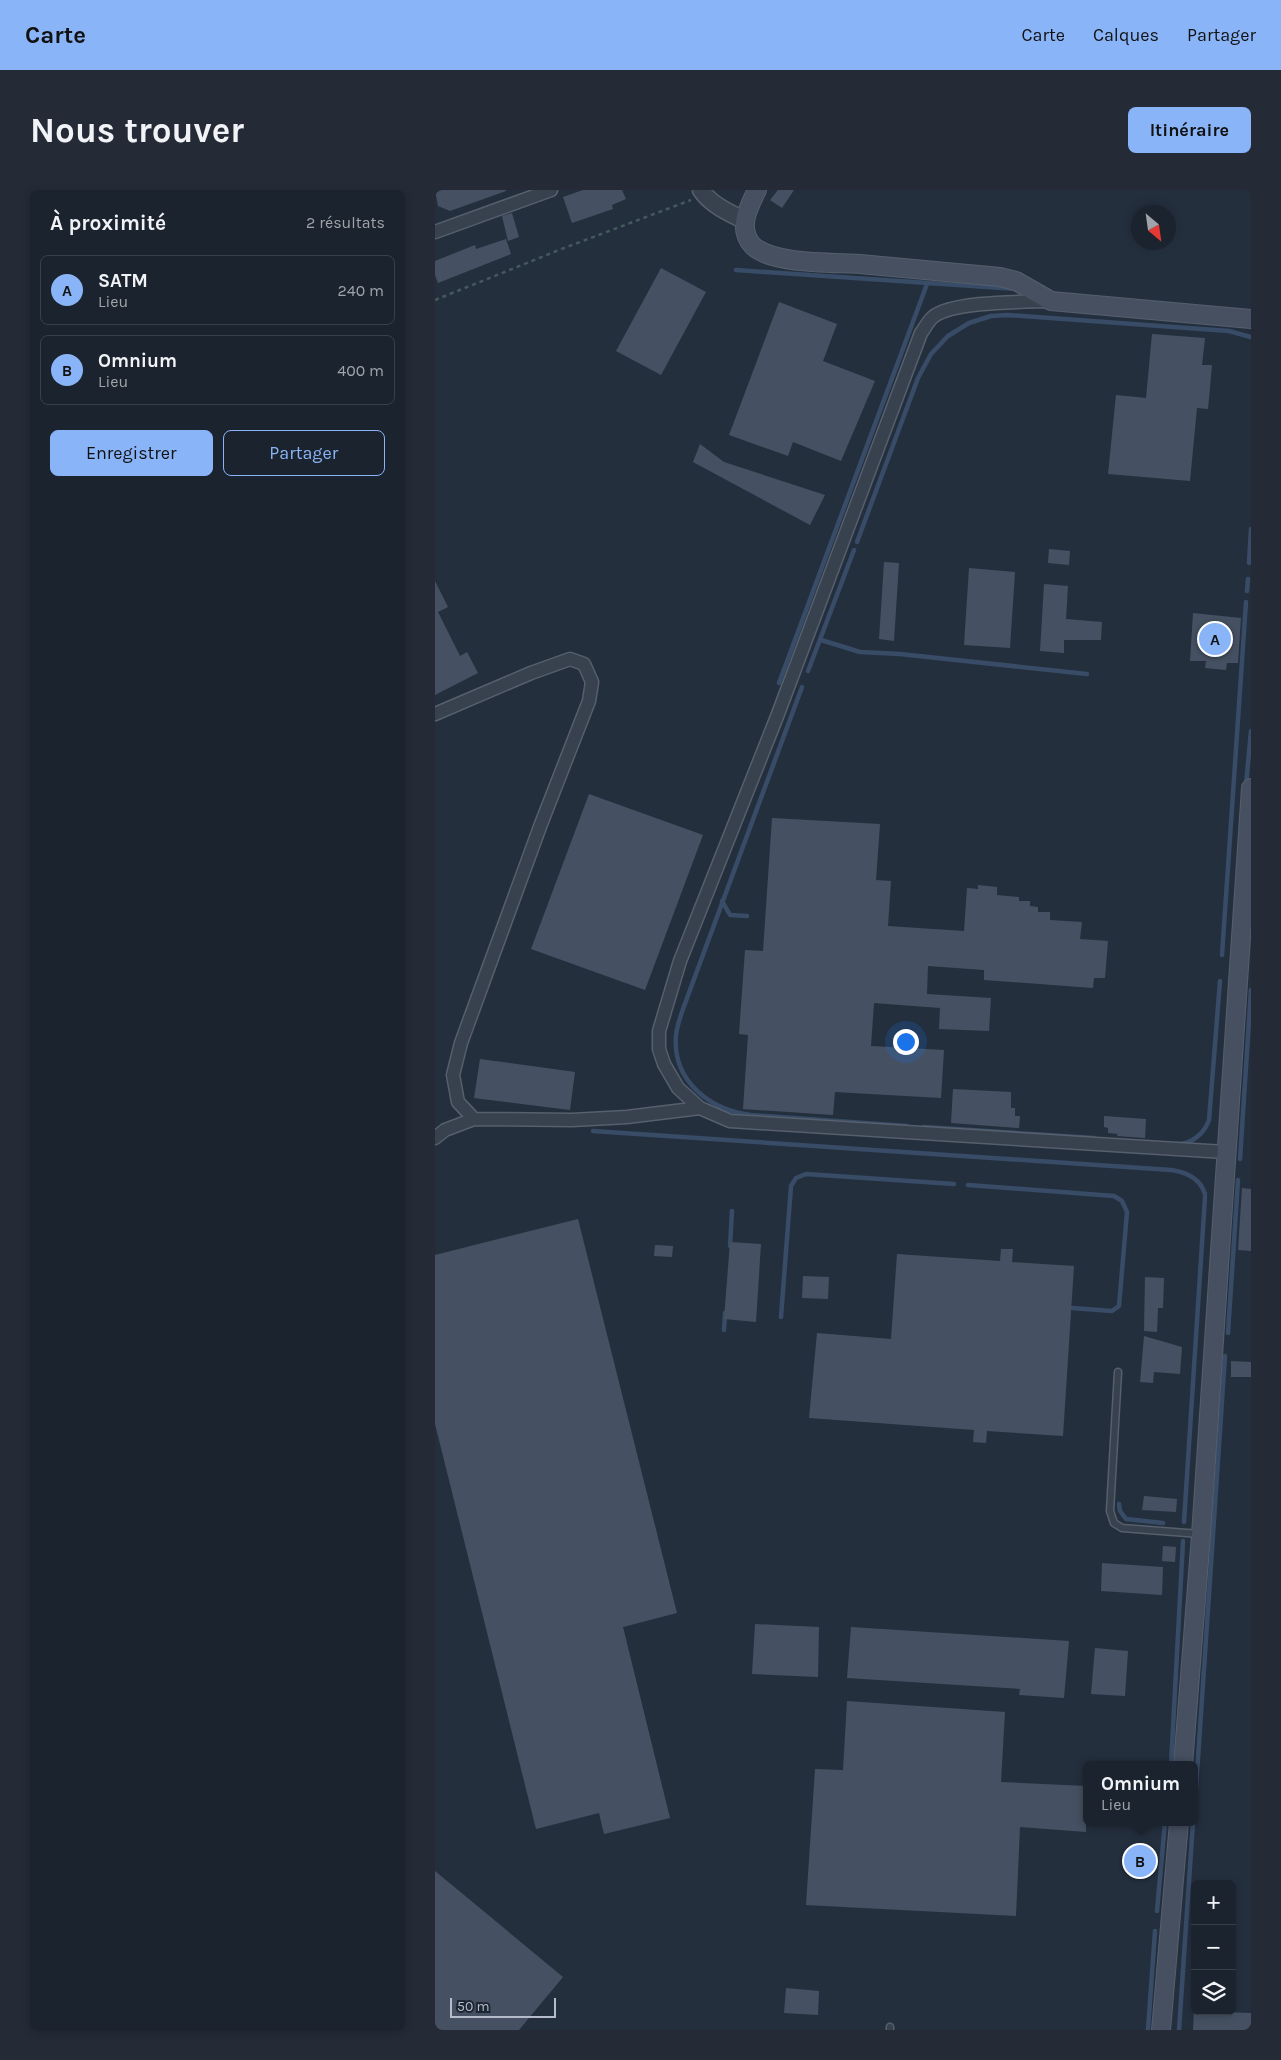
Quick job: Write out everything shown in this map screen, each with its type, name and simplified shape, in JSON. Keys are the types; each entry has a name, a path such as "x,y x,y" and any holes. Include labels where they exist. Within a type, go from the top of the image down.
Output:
{"main road":[{"path":"755,193 744,220 746,235 753,246 777,257 794,261 881,266 1000,277 1016,281 1051,301 1251,319"},
{"path":"1183,1761 1201,1534 1225,1152 1251,788"},
{"path":"1161,2030 1179,1826"}],"street":[{"path":"435,232 551,190"},
{"path":"703,192 727,212 744,220"},
{"path":"1051,301 951,309 933,317 921,333 778,714 680,961 659,1031 659,1049 664,1064 679,1088 700,1108 730,1121 1225,1152"},
{"path":"435,714 531,673 570,659 584,664 592,682 589,701 541,824 461,1043 453,1075 458,1102 474,1119"},
{"path":"435,1138 445,1130 474,1119 572,1120 627,1117 700,1108"}],"lane":[{"path":"1118,1372 1111,1510 1114,1523 1122,1528 1201,1534"}],"path":[{"path":"435,300 703,192"}],"building":[{"path":"435,190 506,191 450,211 438,206"},
{"path":"583,190 622,190 626,199 612,205 613,209 572,223 563,197"},
{"path":"778,190 794,190 782,208 770,200"},
{"path":"512,213 519,237 508,241 502,216"},
{"path":"506,239 511,254 438,283 435,275 435,261 475,245 476,249"},
{"path":"661,268 706,292 661,375 616,351"},
{"path":"779,302 837,324 823,361 875,381 841,461 793,442 788,456 729,435"},
{"path":"1152,334 1205,338 1202,365 1212,365 1208,409 1197,408 1190,481 1108,474 1116,395 1146,398"},
{"path":"700,444 724,462 825,495 810,525 693,462"},
{"path":"1049,549 1070,551 1069,565 1048,563"},
{"path":"884,562 899,563 894,641 879,639"},
{"path":"969,568 1015,572 1010,648 964,645"},
{"path":"435,581 448,607 438,612 460,656 467,652 478,673 435,695"},
{"path":"1044,584 1068,586 1066,619 1102,622 1101,640 1064,640 1064,653 1040,651"},
{"path":"1193,613 1241,618 1238,663 1227,663 1226,670 1205,668 1206,661 1190,661"},
{"path":"589,794 703,835 645,990 531,949"},
{"path":"772,818 880,824 876,880 891,881 888,926 964,931 967,888 978,889 978,885 997,887 997,895 1019,897 1019,901 1030,901 1030,906 1038,907 1038,912 1050,912 1050,920 1082,922 1080,939 1108,941 1105,978 1094,978 1093,988 984,980 984,970 928,966 927,994 991,998 989,1031 939,1029 940,1008 874,1003 871,1046 944,1050 941,1098 835,1092 833,1115 743,1109 748,1035 739,1034 745,950 763,951"},
{"path":"480,1059 575,1072 570,1110 474,1098"},
{"path":"953,1089 1011,1092 1011,1108 1015,1108 1015,1116 1020,1116 1019,1128 951,1123"},
{"path":"1104,1116 1146,1119 1145,1138 1117,1136 1118,1134 1108,1133 1108,1128 1104,1127"},
{"path":"1242,1188 1251,1189 1251,1251 1238,1250"},
{"path":"578,1219 677,1613 623,1627 670,1818 604,1834 599,1813 536,1829 435,1424 435,1255"},
{"path":"730,1242 761,1244 756,1322 724,1319"},
{"path":"655,1245 673,1246 672,1257 654,1256"},
{"path":"1001,1249 1013,1249 1012,1262 1074,1266 1063,1436 987,1431 986,1443 973,1442 974,1430 809,1418 817,1333 891,1339 897,1254 1000,1261"},
{"path":"803,1276 829,1277 828,1299 802,1298"},
{"path":"1145,1277 1164,1278 1163,1308 1158,1308 1157,1332 1144,1331"},
{"path":"1144,1336 1182,1347 1180,1374 1154,1372 1153,1383 1140,1382"},
{"path":"1231,1361 1251,1362 1251,1377 1231,1377"},
{"path":"1144,1496 1177,1499 1176,1512 1142,1510"},
{"path":"1163,1546 1176,1547 1175,1562 1162,1561"},
{"path":"1102,1563 1163,1567 1162,1595 1101,1591"},
{"path":"755,1624 819,1627 818,1677 752,1674"},
{"path":"851,1627 1069,1641 1064,1698 1019,1695 1020,1689 847,1678"},
{"path":"1095,1648 1128,1651 1125,1696 1091,1694"},
{"path":"847,1701 1005,1712 1001,1782 1083,1786 1083,1826 1086,1826 1086,1832 1020,1827 1016,1916 806,1905 815,1769 843,1770"},
{"path":"1133,1848 1148,1849 1147,1874 1132,1873"},
{"path":"435,1871 563,1977 519,2030 435,2030"},
{"path":"786,1988 819,1991 818,2015 784,2013"},
{"path":"1251,2013 1251,2030 1193,2030 1194,2015"}],"waterway":[{"path":"736,270 1017,289"},
{"path":"779,683 927,284"},
{"path":"857,542 918,378 931,354 948,336 969,323 991,316 1008,315 1229,331 1251,337"},
{"path":"1249,563 1251,529"},
{"path":"808,671 854,550"},
{"path":"1247,591 1248,579"},
{"path":"1222,955 1246,602"},
{"path":"821,640 860,652 900,654 1087,674"},
{"path":"802,687 683,1009 676,1032 676,1051 680,1066 687,1079 697,1090 708,1100 736,1112 751,1115 907,1126"},
{"path":"1246,785 1251,731"},
{"path":"722,901 730,915 747,916"},
{"path":"1181,1144 1198,1136 1205,1129 1209,1120 1220,981"},
{"path":"1240,1159 1251,990"},
{"path":"924,1127 1094,1138"},
{"path":"593,1131 1171,1170 1182,1172 1192,1177 1200,1184 1205,1194"},
{"path":"781,1317 791,1186 796,1178 806,1174 954,1184"},
{"path":"1228,1333 1238,1180"},
{"path":"968,1185 1114,1196 1122,1201 1127,1212 1119,1306 1112,1311 1072,1308"},
{"path":"1184,1522 1205,1197"},
{"path":"730,1246 732,1211"},
{"path":"724,1330 725,1313"},
{"path":"1198,1761 1225,1356"},
{"path":"1119,1504 1120,1511 1126,1519 1163,1523"},
{"path":"1171,1761 1183,1541"},
{"path":"1157,1911 1165,1826"},
{"path":"1179,2030 1193,1826"},
{"path":"1148,2030 1155,1931"}],"place":[{"name":"SATM","path":"1215,639"},
{"name":"Omnium","path":"1140,1861"}]}
